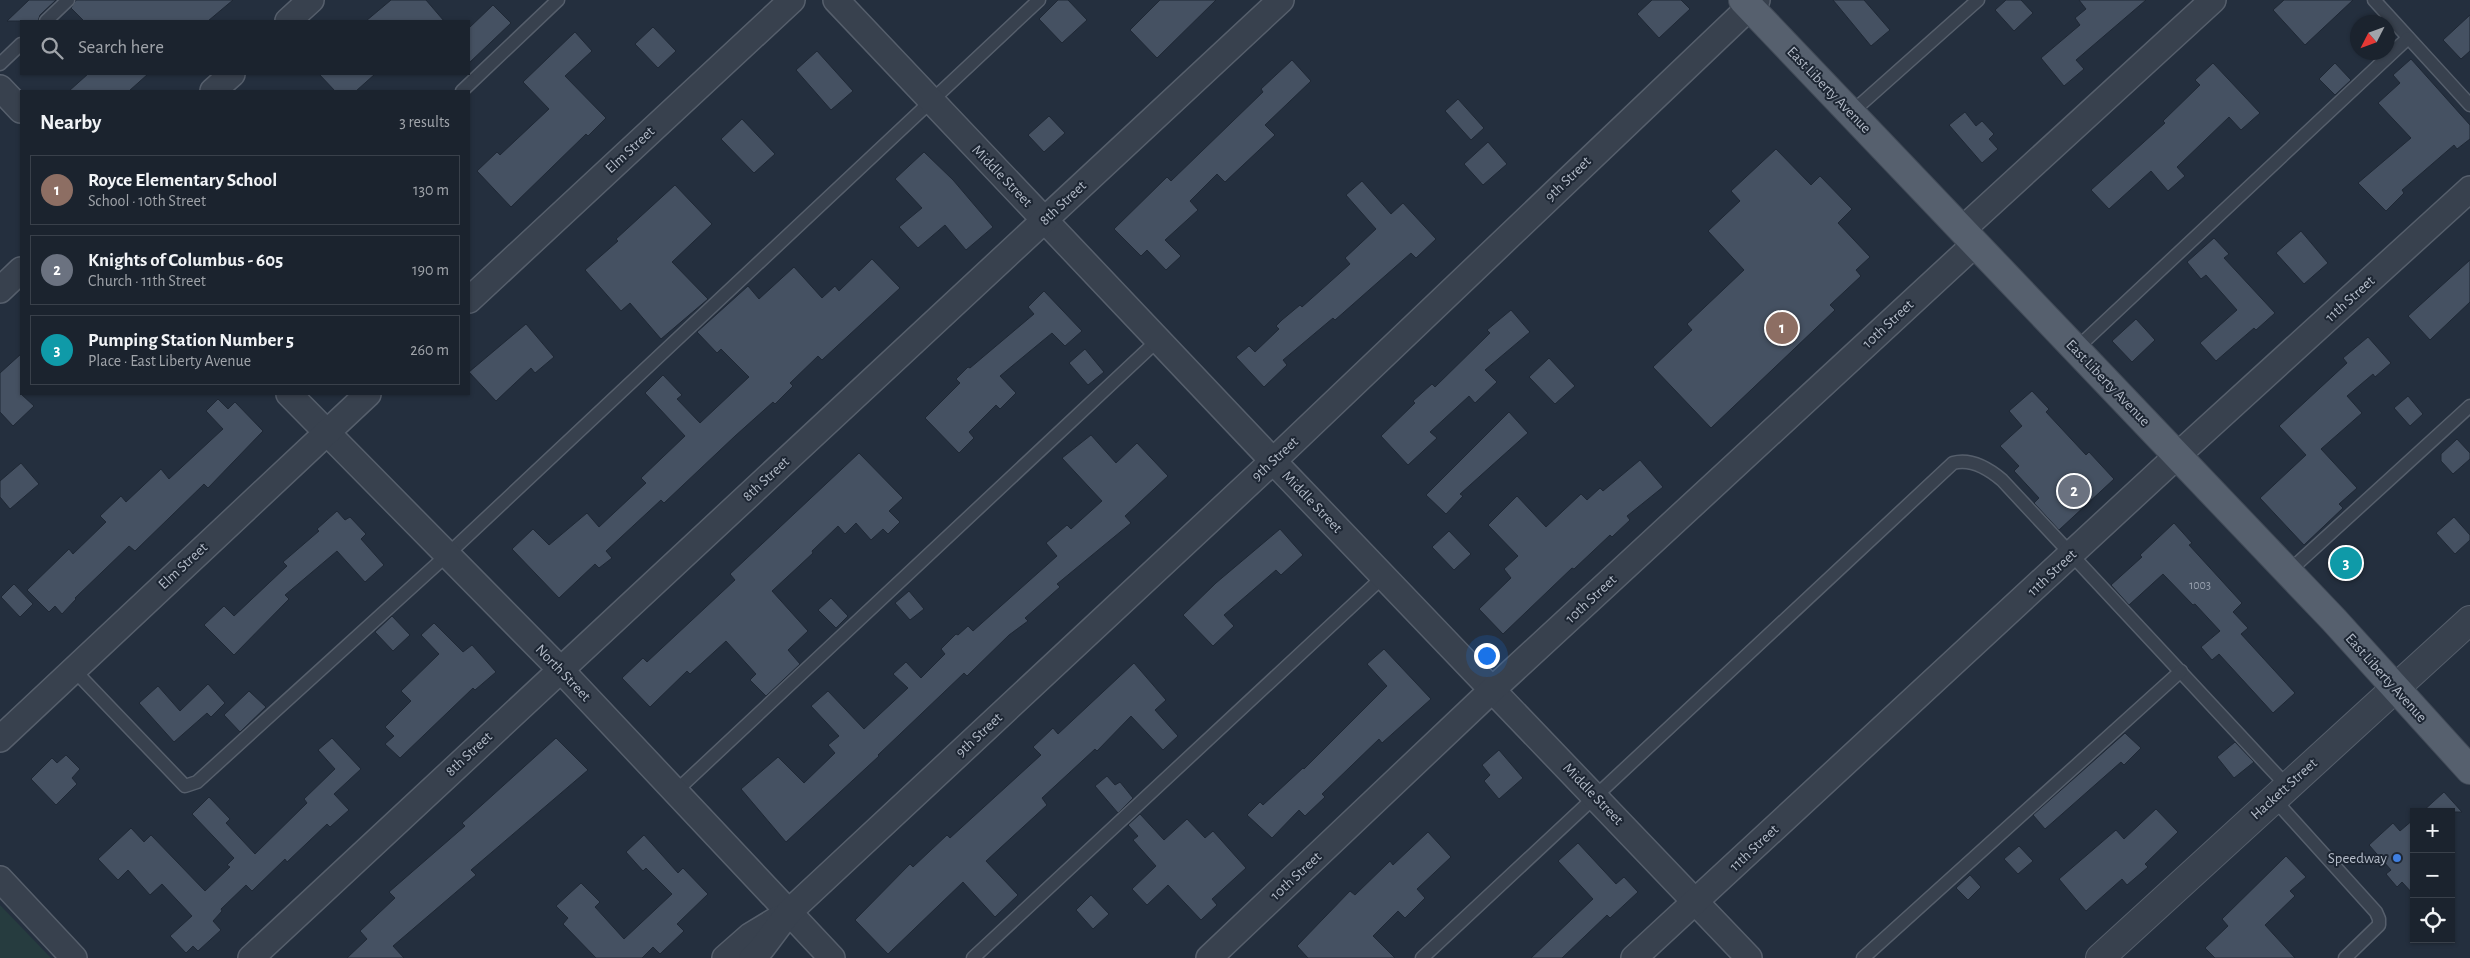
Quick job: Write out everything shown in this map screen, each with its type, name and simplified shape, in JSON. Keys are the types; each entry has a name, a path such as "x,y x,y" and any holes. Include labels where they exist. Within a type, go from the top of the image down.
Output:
{"main road":[{"name":"East Liberty Avenue","path":"1750,2 1969,237 2288,572 2470,770"}],"street":[{"path":"289,20 311,0"},
{"name":"Elm Street","path":"470,299 792,0"},
{"name":"Middle Street","path":"836,0 1273,461 1749,958"},
{"name":"8th Street","path":"251,958 1281,0"},
{"name":"10th Street","path":"1210,958 1969,237 2213,0"},
{"name":"9th Street","path":"752,958 762,948 789,912 1273,461 1750,2"},
{"path":"214,90 231,75"},
{"path":"0,88 20,109"},
{"name":"11th Street","path":"1634,958 2470,189"},
{"path":"0,290 20,271"},
{"name":"North Street","path":"290,395 560,669 832,958"},
{"name":"Elm Street","path":"0,739 367,395"},
{"name":"Hackett Street","path":"2100,958 2470,620"},
{"path":"0,879 74,958"},
{"name":"9th Street","path":"725,958 750,936 789,912"}],"lane":[{"path":"47,20 68,0"},
{"path":"463,90 558,0"},
{"path":"72,670 185,786 198,782 447,555 1039,0"},
{"path":"1852,112 1978,0"},
{"path":"2374,0 2470,105"},
{"path":"2076,349 2408,38"},
{"path":"0,64 20,45"},
{"path":"675,792 1158,340"},
{"path":"2288,572 2470,406"},
{"path":"1422,958 1953,463 1961,461 1991,471 2002,480 2181,671 2376,912 2380,919 2378,925 2344,958"},
{"path":"973,958 1384,576"},
{"path":"1863,958 2181,671"}],"green space":[{"path":"0,905 51,958 0,958"}],"building":[{"path":"29,0 56,0 40,15 38,20 7,21"},
{"path":"76,0 233,0 209,20 83,20 71,8"},
{"path":"391,0 426,0 443,20 367,20"},
{"path":"1058,0 1068,0 1087,20 1062,43 1039,19"},
{"path":"1160,0 1216,0 1157,58 1130,30"},
{"path":"1652,0 1681,0 1690,9 1659,38 1637,14"},
{"path":"1833,0 1864,0 1890,30 1871,46"},
{"path":"2006,0 2021,0 2033,13 2014,31 1995,10"},
{"path":"2079,0 2146,0 2076,60 2084,69 2064,86 2041,58 2080,25 2075,18 2086,9"},
{"path":"2284,0 2353,0 2305,45 2273,10"},
{"path":"493,5 511,23 470,62 470,27"},
{"path":"2470,15 2470,51 2461,59 2443,40"},
{"path":"653,27 676,51 658,68 635,44"},
{"path":"575,32 592,51 565,76 606,118 588,136 586,134 511,207 477,171 497,152 500,155 549,109 523,82"},
{"path":"817,51 853,91 831,110 796,70"},
{"path":"2411,59 2470,125 2470,139 2457,149 2454,145 2402,190 2404,193 2386,211 2358,183 2411,138 2378,103 2400,83 2393,75"},
{"path":"1292,60 1311,81 1265,125 1275,135 1225,182 1217,174 1190,201 1198,210 1165,240 1181,256 1166,270 1147,250 1141,256 1114,229 1167,177 1171,181 1263,92 1261,89"},
{"path":"2213,63 2260,113 2241,130 2229,117 2177,167 2185,176 2168,191 2151,171 2109,209 2091,190 2165,123 2163,121 2200,85 2195,80"},
{"path":"2335,63 2351,80 2335,95 2319,79"},
{"path":"87,75 147,75 130,90 70,90"},
{"path":"320,75 374,75 357,90 334,90"},
{"path":"1458,99 1484,128 1471,140 1445,111"},
{"path":"1965,112 1976,126 1982,121 1994,134 1989,139 1998,149 1982,163 1949,125"},
{"path":"1049,116 1065,133 1044,152 1028,135"},
{"path":"742,119 775,154 754,173 721,139"},
{"path":"1488,142 1507,164 1483,185 1464,164"},
{"path":"1776,149 1811,185 1820,176 1852,209 1838,223 1870,257 1856,270 1861,276 1830,305 1835,310 1711,428 1653,367 1692,330 1687,324 1744,270 1708,231 1740,201 1731,191"},
{"path":"924,152 953,180 993,227 966,250 945,225 918,248 899,227 922,208 895,179"},
{"path":"1362,181 1391,214 1403,203 1436,239 1416,258 1411,253 1335,320 1333,318 1283,360 1287,365 1264,387 1236,357 1249,346 1255,352 1279,329 1276,326 1282,320 1300,305 1302,307 1350,264 1345,258 1376,229 1346,195"},
{"path":"675,185 712,224 672,262 708,299 661,339 630,303 621,311 585,270 618,241 616,239"},
{"path":"2301,231 2328,263 2304,284 2276,253"},
{"path":"2214,238 2229,254 2224,258 2275,313 2256,330 2254,328 2216,361 2200,343 2237,310 2206,275 2201,279 2187,262"},
{"path":"872,259 900,288 822,360 818,356 790,383 793,386 775,404 773,402 664,503 661,500 606,551 612,558 599,568 595,564 559,598 512,549 533,529 549,545 587,513 599,527 646,483 641,478 685,436 645,393 663,375 682,395 677,399 700,423 749,377 721,349 717,353 697,332 748,286 759,299 794,267 822,298 835,286 839,291"},
{"path":"2470,260 2470,302 2430,340 2408,316"},
{"path":"1044,291 1082,331 1065,346 1052,333 1000,376 1016,393 1000,409 996,405 969,432 974,438 959,453 925,418 960,383 956,379 968,367 970,368 1034,314 1028,307"},
{"path":"1511,310 1530,332 1485,370 1497,382 1475,403 1469,396 1430,432 1437,438 1408,465 1381,436 1415,403 1413,401 1432,384 1435,387 1490,333 1487,330"},
{"path":"2136,319 2155,340 2132,362 2112,341"},
{"path":"526,324 554,357 535,373 531,368 496,401 470,371"},
{"path":"2368,337 2391,363 2375,377 2373,374 2347,396 2362,413 2321,449 2357,488 2339,504 2343,508 2304,545 2260,498 2306,455 2279,426 2347,363 2343,358"},
{"path":"1085,349 1104,372 1088,385 1069,363"},
{"path":"20,355 20,395 34,406 13,426 0,412 0,373"},
{"path":"1549,358 1575,386 1555,404 1529,377"},
{"path":"2032,391 2049,409 2046,412 2086,455 2089,452 2114,479 2059,530 2034,503 2039,498 2014,471 2019,466 2000,446 2022,426 2009,411"},
{"path":"2408,396 2423,414 2410,426 2394,408"},
{"path":"218,399 228,409 235,402 263,431 208,488 204,484 135,551 129,546 75,598 62,614 55,606 49,612 27,590 69,549 73,554 106,522 100,516 121,496 126,502 161,469 169,479 223,429 206,411"},
{"path":"1509,412 1528,433 1460,494 1463,496 1446,514 1426,495"},
{"path":"1091,435 1116,463 1137,443 1168,476 1125,516 1131,523 1057,584 1060,587 1025,618 1028,621 1009,635 967,676 964,673 879,756 786,842 741,789 778,757 804,783 835,753 828,745 839,736 811,706 828,691 864,729 908,688 893,674 906,662 921,678 945,654 941,649 956,634 958,635 968,626 973,631 1057,556 1046,543 1067,525 1071,529 1102,501 1062,458"},
{"path":"2457,439 2470,453 2470,459 2453,474 2441,461 2441,454"},
{"path":"859,453 903,498 889,511 900,522 888,534 883,529 871,540 856,523 845,534 838,526 812,551 813,553 772,591 808,631 788,650 800,664 766,696 750,680 756,674 726,641 690,674 687,671 650,707 622,678 643,658 647,662 735,580 730,574"},
{"path":"1640,460 1663,487 1627,516 1630,520 1612,537 1610,535 1574,569 1572,568 1503,634 1479,609 1511,578 1504,569 1518,556 1488,525 1517,496 1546,527 1581,494 1587,500 1600,488 1603,491"},
{"path":"21,463 39,484 10,509 0,497 0,481"},
{"path":"337,511 345,520 350,517 366,534 361,539 384,565 365,582 337,551 285,595 289,599 234,655 204,625 224,606 234,616 287,566 283,562 319,531 317,529"},
{"path":"2454,517 2470,535 2470,540 2455,554 2436,533"},
{"path":"2174,523 2192,543 2189,545 2242,603 2233,612 2248,628 2241,634 2295,693 2273,713 2219,654 2212,660 2201,647 2220,631 2163,574 2129,605 2111,585 2142,557 2140,555"},
{"path":"1280,529 1303,555 1281,575 1276,570 1224,615 1234,626 1213,646 1183,615 1216,583"},
{"path":"1449,531 1471,554 1454,570 1432,547"},
{"path":"2349,547 2362,561 2342,580 2329,566"},
{"path":"14,584 33,604 20,617 1,597"},
{"path":"909,591 924,609 910,620 895,603"},
{"path":"831,598 848,616 836,628 818,610"},
{"path":"392,616 410,635 393,651 375,632"},
{"path":"434,623 463,652 472,645 496,672 475,690 473,688 400,758 385,744 394,736 385,727 411,701 401,691 439,654 421,635"},
{"path":"1384,649 1431,699 1382,743 1379,739 1322,794 1325,797 1305,816 1299,810 1272,838 1247,815 1260,802 1263,805 1304,769 1387,686 1367,664"},
{"path":"1134,663 1166,700 1155,710 1178,736 1163,750 1131,716 1097,751 1095,749 1042,798 1047,805 986,861 1018,895 995,917 963,882 888,954 855,920 910,864 913,867 947,835 950,838 1041,755 1033,747 1053,728 1058,734"},
{"path":"208,684 225,703 211,717 207,713 174,742 139,703 158,686 180,711"},
{"path":"249,691 266,707 240,732 224,715"},
{"path":"2125,733 2141,748 2124,765 2121,762 2045,829 2033,815"},
{"path":"332,738 361,769 334,794 349,810 330,827 327,824 287,862 285,859 252,891 246,885 221,909 222,911 213,921 221,930 198,951 193,946 186,953 170,936 192,916 162,884 150,895 128,870 118,880 98,859 131,828 144,842 151,835 205,891 230,867 227,865 234,858 192,814 209,797 230,819 226,823 255,854 307,803 304,799 335,769 318,750"},
{"path":"556,738 588,770 471,870 476,875 393,946 404,958 347,958 367,939 360,931 395,898 389,892 465,826 462,823"},
{"path":"2235,742 2254,762 2234,778 2217,757"},
{"path":"1499,750 1523,778 1499,799 1484,781 1490,775 1482,765"},
{"path":"66,755 80,769 72,778 77,784 56,805 31,779 52,758 57,763"},
{"path":"1107,776 1115,785 1120,782 1133,798 1118,813 1095,786"},
{"path":"2444,792 2462,812 2455,812 2455,808 2426,808"},
{"path":"2156,809 2178,832 2145,864 2148,867 2127,885 2122,879 2086,911 2059,879 2116,830 2124,839"},
{"path":"1140,814 1164,840 1187,819 1205,838 1213,831 1246,868 1212,899 1217,905 1201,920 1168,885 1147,905 1132,889 1156,866 1133,840 1138,836 1128,825"},
{"name":"Speedway","path":"2410,822 2410,891 2402,882 2397,887 2386,874 2391,870 2369,845 2393,823 2400,831"},
{"path":"1428,832 1451,857 1417,889 1425,898 1405,918 1398,911 1373,936 1395,958 1308,958 1297,946 1350,891 1355,895 1390,861 1393,865"},
{"path":"644,835 678,873 683,868 708,894 677,924 684,931 660,954 653,947 642,958 596,958 563,924 568,918 556,906 581,883 600,902 595,907 624,939 672,894 646,868 643,871 626,852"},
{"path":"1578,843 1616,884 1624,877 1638,892 1610,918 1607,915 1562,958 1531,958 1593,899 1558,861"},
{"path":"2019,846 2033,861 2018,874 2004,859"},
{"path":"2286,856 2306,877 2290,891 2295,896 2265,925 2295,958 2215,958 2205,948 2228,926 2222,919"},
{"path":"1970,875 1981,887 1968,900 1956,888"},
{"path":"1091,895 1109,914 1093,929 1076,910"}],"place":[{"name":"Royce Elementary School","path":"1782,328"},
{"name":"Knights of Columbus - 605","path":"2074,491"},
{"name":"Pumping Station Number 5","path":"2346,563"},
{"name":"Speedway","path":"2397,858"}]}
